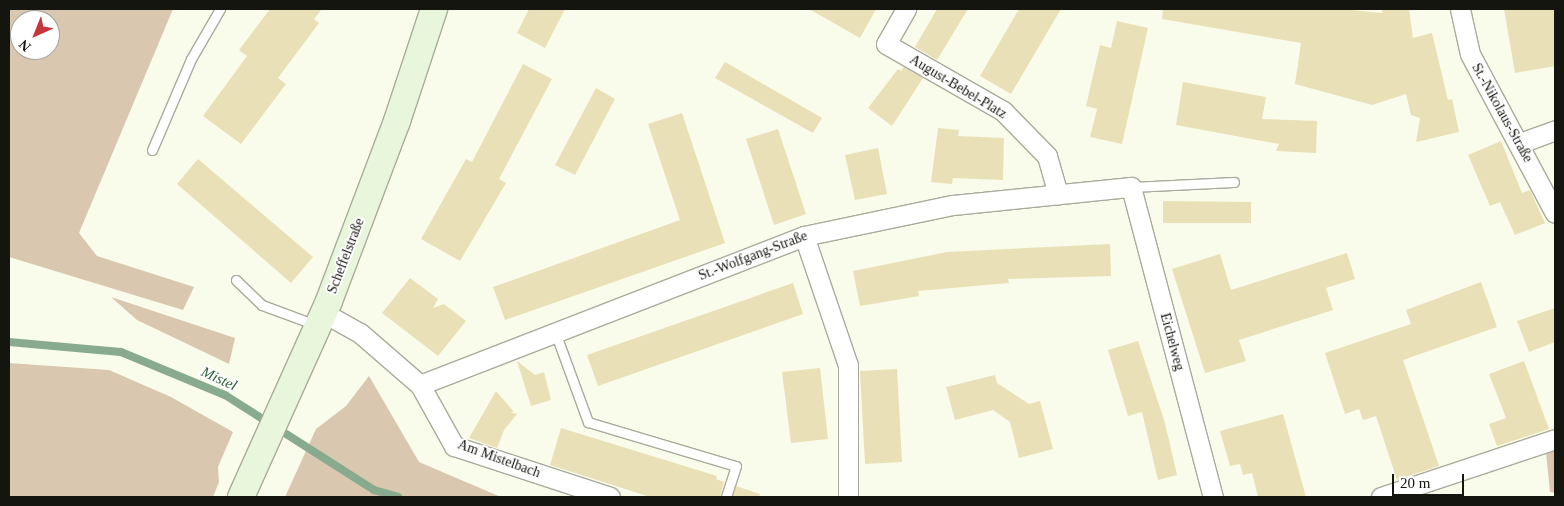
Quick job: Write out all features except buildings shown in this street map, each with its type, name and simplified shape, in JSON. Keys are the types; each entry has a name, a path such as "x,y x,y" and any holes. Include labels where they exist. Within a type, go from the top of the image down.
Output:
{"main road":[{"name":"Scheffelstraße","path":"241,497 267,444 321,319 397,122 434,9"}],"street":[{"name":"August-Bebel-Platz","path":"906,9 886,44 1003,111 1047,156 1058,194"},
{"name":"St.-Nikolaus-Straße","path":"1460,9 1470,54 1520,143 1555,213"},
{"path":"1520,143 1555,130"},
{"name":"St.-Wolfgang-Straße","path":"420,385 804,236 953,205 1131,187"},
{"name":"Eichelweg","path":"1131,187 1213,497"},
{"path":"804,236 848,365 848,497"},
{"name":"Am Mistelbach","path":"321,319 360,334 420,385 454,446 610,497"},
{"path":"1381,497 1555,439"}],"lane":[{"path":"152,150 191,59 220,9"},
{"path":"1131,187 1234,182"},
{"path":"236,280 262,305 321,319"},
{"path":"555,332 588,422 736,466 726,497"}],"shaded area":[{"path":"9,9 173,9 79,233 97,256 194,287 183,310 9,257"},
{"path":"111,297 235,338 229,364 137,320"},
{"path":"9,363 109,370 171,397 233,432 218,467 219,482 213,497 9,497"},
{"path":"369,376 419,462 501,497 285,497 316,429 346,406"},
{"path":"1555,439 1555,493 1550,492 1545,443"}],"waterway":[{"name":"Mistel","path":"9,342 121,352 225,395 374,490 398,497"}]}
